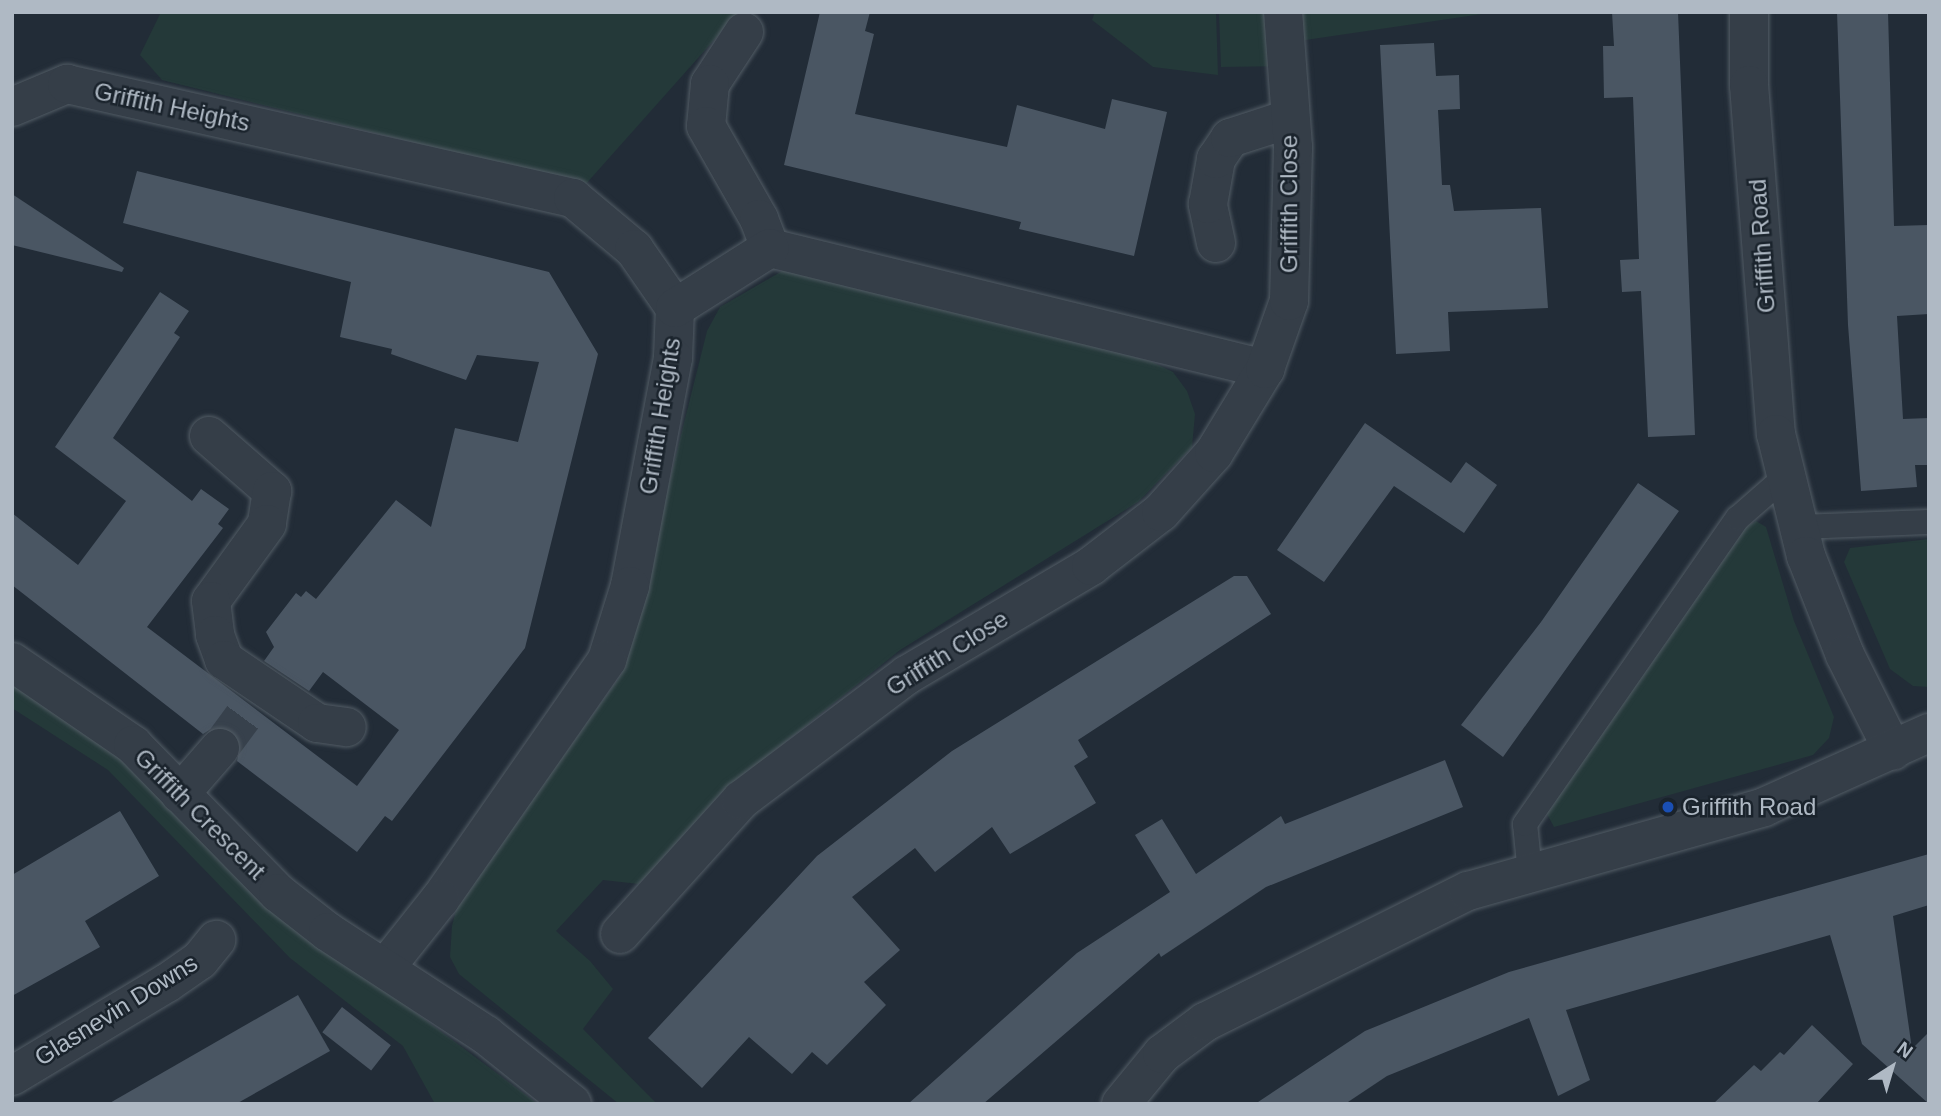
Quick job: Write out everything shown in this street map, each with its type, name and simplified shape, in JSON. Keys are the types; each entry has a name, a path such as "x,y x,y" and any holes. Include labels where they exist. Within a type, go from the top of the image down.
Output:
{"street":[{"name":"Griffith Close","path":"620,934 741,800 907,675 1091,566 1161,512 1214,453 1265,369 1289,301 1293,147 1283,12"},
{"name":"Griffith Road","path":"1749,12 1749,85 1776,434 1799,527 1844,655 1893,751"},
{"path":"744,32 710,84 706,126 759,219 771,248"},
{"name":"Griffith Heights","path":"12,107 67,84 573,198 634,249 676,308 673,358 630,586 607,660 440,899 386,967"},
{"name":"Griffith Close","path":"1216,243 1208,204 1216,159 1230,138 1289,119"},
{"path":"676,308 771,248 1265,369"},
{"path":"209,436 272,491 267,524 211,601 215,635 224,660 258,698 317,723 347,727"},
{"name":"Griffith Crescent","path":"12,662 133,745 278,893 328,932 386,967 486,1035 572,1104"},
{"path":"1122,1103 1162,1054 1205,1022 1468,891 1764,807 1929,733"},
{"path":"180,794 220,748"},
{"name":"Glasnevin Downs","path":"12,1076 167,983 200,960 216,940"}],"lane":[{"path":"1530,873 1525,824 1738,518 1786,476"},
{"path":"1799,527 1929,522"}],"green space":[{"path":"161,12 739,12 585,185 162,80 140,55"},
{"path":"1095,12 1216,12 1218,75 1153,67 1092,20"},
{"path":"1219,12 1496,12 1285,43 1286,66 1221,67"},
{"path":"784,270 821,275 1150,361 1173,372 1187,391 1195,414 1192,447 1138,502 900,650 732,785 639,884 603,880 556,931 590,961 613,989 583,1029 657,1104 619,1104 459,974 450,957 452,926 458,903 621,675 707,331 720,307"},
{"path":"1756,521 1766,527 1794,621 1834,717 1829,738 1813,755 1554,827 1546,812 1746,527"},
{"path":"1929,539 1929,687 1913,686 1890,669 1844,562 1850,548"},
{"path":"12,672 121,751 376,983 538,1104 435,1104 403,1046 290,958 108,770 12,708"}],"building":[{"path":"820,12 870,12 865,31 874,34 855,114 1007,147 1017,105 1105,129 1112,99 1167,112 1134,256 1019,229 1021,222 784,165"},
{"path":"1612,12 1678,12 1695,435 1648,437 1641,291 1622,292 1620,260 1639,259 1633,97 1604,98 1603,46 1614,46"},
{"path":"1837,12 1888,12 1894,226 1929,225 1929,314 1897,316 1903,419 1929,418 1929,465 1915,465 1917,487 1861,491 1848,325"},
{"path":"1434,43 1436,76 1459,75 1460,109 1438,110 1442,185 1450,185 1454,211 1541,208 1548,308 1448,312 1450,351 1396,354 1380,45"},
{"path":"137,171 549,272 598,354 525,648 392,821 385,816 357,852 237,761 241,742 234,731 214,727 203,734 12,585 12,513 78,565 126,501 55,447 160,292 189,311 174,333 180,337 113,438 192,501 201,489 229,509 218,524 223,528 147,627 357,786 399,730 323,672 309,691 264,661 274,647 266,632 296,593 301,597 306,591 316,599 396,500 431,527 455,428 518,442 539,362 477,355 466,380 391,354 392,349 340,337 351,282 123,223"},
{"path":"12,194 124,268 122,272 12,245"},
{"path":"1365,423 1451,483 1466,462 1497,485 1464,533 1394,486 1324,582 1277,550"},
{"path":"1638,483 1679,511 1503,757 1461,725 1541,622"},
{"path":"1234,576 1247,576 1271,614 1078,740 1088,757 1074,766 1096,803 1010,854 992,827 935,872 915,848 852,897 900,950 864,982 886,1005 827,1065 812,1052 792,1074 749,1037 702,1088 648,1038 817,856 952,751"},
{"path":"1445,760 1463,807 1266,887 1161,957 1159,953 983,1104 908,1104 1077,953 1170,892 1135,835 1162,819 1196,874 1281,816 1285,824"},
{"path":"120,811 159,876 85,921 100,947 12,996 12,875"},
{"path":"1929,854 1929,905 1893,916 1912,1049 1929,1032 1929,1104 1862,1044 1830,935 1566,1010 1590,1080 1558,1096 1529,1018 1387,1076 1345,1104 1255,1104 1365,1031 1509,972"},
{"path":"298,995 330,1051 236,1104 108,1104"},
{"path":"342,1007 391,1045 371,1070 322,1032"},
{"path":"1812,1025 1853,1064 1816,1104 1713,1104 1754,1065 1761,1071 1780,1052 1784,1055"}],"tunnel":[{"path":"220,748 251,706"}],"place":[{"name":"Griffith Road","path":"1668,807"}]}
